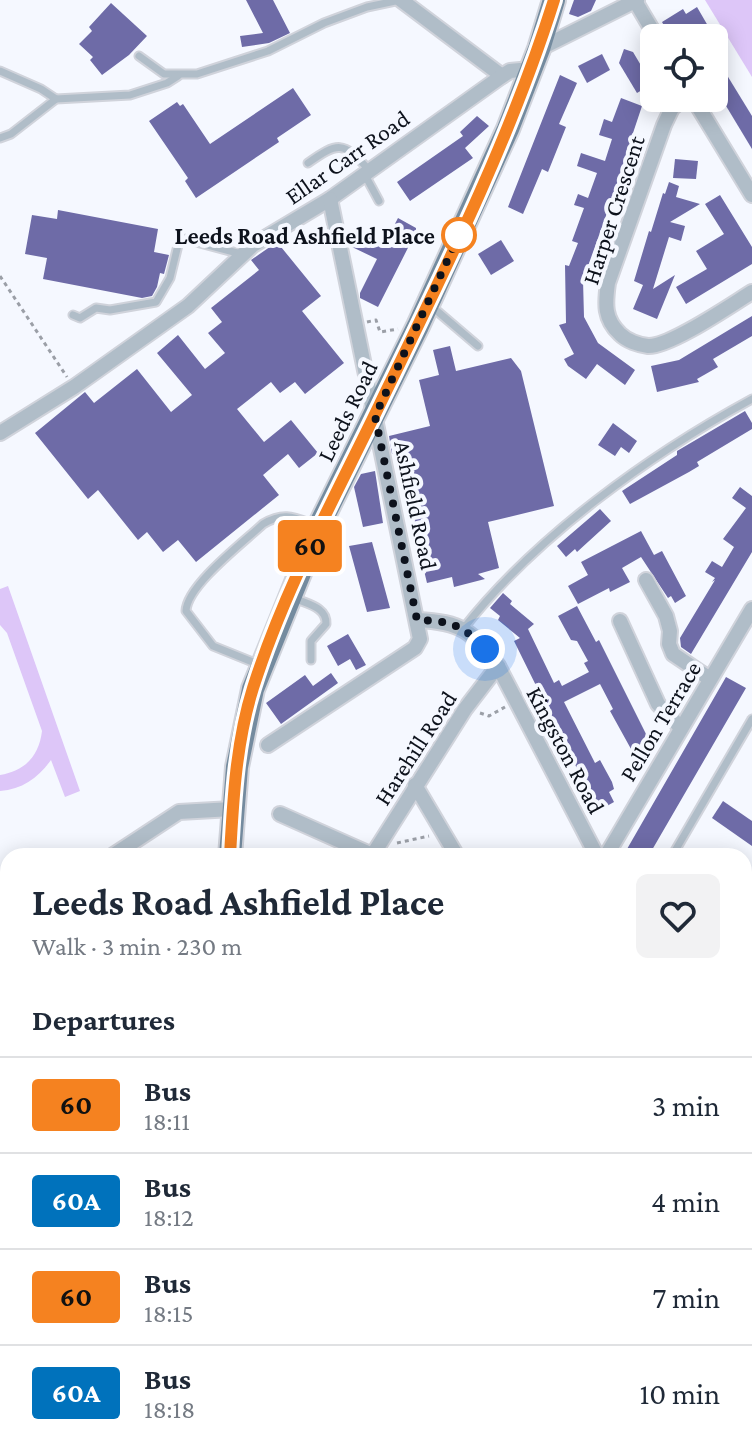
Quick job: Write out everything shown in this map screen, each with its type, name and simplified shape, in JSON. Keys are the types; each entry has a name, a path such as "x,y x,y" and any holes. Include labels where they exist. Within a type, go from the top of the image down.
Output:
{"main road":[{"name":"Leeds Road","path":"230,848 239,751 253,689 288,596 319,526 418,326 508,129 554,0"}],"street":[{"path":"400,0 502,76"},
{"path":"636,0 649,24"},
{"name":"Ellar Carr Road","path":"0,433 74,387 188,306 253,245 330,199 502,76 636,0"},
{"name":"Harper Crescent","path":"670,112 608,283 605,308 610,321 621,335 650,346 668,342 752,292"},
{"path":"702,112 752,195"},
{"name":"Ashfield Road","path":"268,745 415,648 420,639 330,199"},
{"path":"646,580 666,616 673,654 710,679"},
{"name":"Pellon Terrace","path":"611,848 752,609"},
{"path":"417,620 445,621 463,629"},
{"path":"620,621 658,704 681,728"},
{"name":"Kingston Road","path":"463,629 498,666 593,848"},
{"name":"Harehill Road","path":"376,848 465,709 498,666"},
{"path":"415,785 452,848"},
{"path":"124,848 179,812 232,809"},
{"path":"280,814 364,848"}],"lane":[{"path":"139,56 164,74 197,74 268,51 324,23 367,7 400,0"},
{"path":"0,71 56,99"},
{"path":"0,138 11,134 56,99 130,95 158,87 178,76"},
{"path":"308,163 331,147 349,149 366,171 379,201"},
{"path":"73,315 80,318 96,308 110,310 156,302 170,278 179,241 185,239 244,254"},
{"path":"428,304 478,346"},
{"path":"463,629 517,567 582,513 686,438 752,399"},
{"path":"262,666 213,646 186,611 188,600 201,583 263,524 276,517 289,516 319,526"},
{"path":"288,596 321,610 326,616 326,624 311,641 311,660"},
{"path":"677,848 752,719"}],"path":[{"path":"0,276 74,387"},
{"path":"355,324 376,320 380,332 418,326"},
{"path":"465,709 489,716 516,701"},
{"path":"389,848 444,833"}],"shaded area":[{"path":"705,0 752,0 752,77 728,38 728,24 720,24"},
{"path":"8,586 80,791 65,797 51,760 29,782 0,791 0,775 17,770 29,761 38,748 42,731 7,633 0,625 0,589"}],"building":[{"path":"246,0 273,0 290,33 269,43 242,47 240,36 263,33"},
{"path":"574,0 596,0 591,11 578,17 569,14"},
{"path":"111,3 147,36 129,55 102,75 90,60 93,57 79,44 92,31 89,27"},
{"path":"697,7 707,24 662,22 683,9 686,14"},
{"path":"624,49 633,52 640,64 640,91 637,93 619,63"},
{"path":"602,54 610,70 587,83 578,66"},
{"path":"560,75 577,83 559,124 566,127 548,172 542,169 523,214 508,207"},
{"path":"728,77 752,116 752,149 728,109"},
{"path":"293,88 311,115 277,138 279,142 196,198 185,181 188,178 149,121 177,102 180,106 183,104 210,144"},
{"path":"621,98 640,105 632,143 583,280 584,317 598,343 635,370 625,385 597,364 586,379 568,366 564,359 574,354 559,325 566,323 565,265 569,266 578,243 572,241 584,208 574,205 578,194 588,198 597,173 577,166 581,153 605,161 612,139 599,135 604,119 612,122"},
{"path":"477,116 489,126 465,148 473,158 410,201 397,182 463,136 460,132"},
{"path":"675,159 698,161 696,179 673,178"},
{"path":"669,182 679,186 676,197 700,204 670,222 685,226 681,241 669,237 653,289 675,275 657,319 633,309 643,285 634,281 649,231"},
{"path":"720,195 752,247 752,264 686,304 676,287 707,269 696,251 724,234 705,204"},
{"path":"58,210 158,229 154,252 169,255 164,274 160,273 152,296 142,298 43,279 47,258 25,254 32,215 57,219"},
{"path":"398,218 416,228 416,232 378,307 360,298 377,259 352,247 361,230 385,243"},
{"path":"501,240 514,261 491,275 478,254"},
{"path":"277,242 321,296 302,311 344,363 305,394 295,382 280,393 271,382 237,409 264,442 291,420 318,453 299,468 288,454 263,475 279,495 196,562 178,540 163,552 147,532 138,540 98,490 88,499 35,433 85,392 94,403 137,369 171,412 192,395 157,353 178,335 205,369 225,353 208,333 222,322 211,308 259,270 251,260"},
{"path":"752,316 752,336 713,359 718,367 697,379 699,382 657,392 651,366 679,360"},
{"path":"450,346 456,371 511,358 521,371 554,506 488,522 499,568 478,574 485,579 454,587 452,577 427,583 396,453 392,454 389,436 430,426 419,380 439,375 433,350"},
{"path":"745,411 752,429 697,462 699,466 630,504 622,491 677,455 677,451"},
{"path":"613,423 637,441 629,453 621,447 615,456 598,445"},
{"path":"375,471 383,523 363,527 354,487 361,474"},
{"path":"740,487 752,496 752,552 691,654 681,647 680,638 715,580 712,582 715,578 705,572 712,561 722,567 734,547 723,539 746,508 732,498"},
{"path":"600,509 611,521 577,552 575,549 566,557 557,546"},
{"path":"641,531 654,555 662,551 686,596 675,603 671,596 668,598 641,557 622,568 630,582 610,592 609,588 578,604 568,586 588,575 581,562"},
{"path":"372,542 390,608 367,612 349,546"},
{"path":"503,593 512,601 510,604 534,624 528,629 554,683 559,680 562,686 589,672 584,663 588,661 577,641 571,640 558,616 577,606 596,642 599,640 649,740 631,749 610,711 613,709 600,684 564,702 595,763 600,760 612,782 614,789 609,792 614,802 598,811 514,641 520,638 498,620 500,616 490,608"},
{"path":"348,634 366,665 356,670 350,659 338,666 327,646"},
{"path":"331,673 338,683 281,724 266,703 305,675 313,686"},
{"path":"726,677 746,688 654,848 628,848"},
{"path":"723,801 752,821 752,846 712,818"}],"bus line":[{"name":"60","path":"230,848 237,767 253,689 288,596 319,526 418,326 508,129 554,0"}],"place":[{"name":"Leeds Road Ashfield Place","path":"459,235"}],"route":[{"path":"459,235 462,229 375,416 417,620 445,621 458,626 470,633 485,649"}]}
